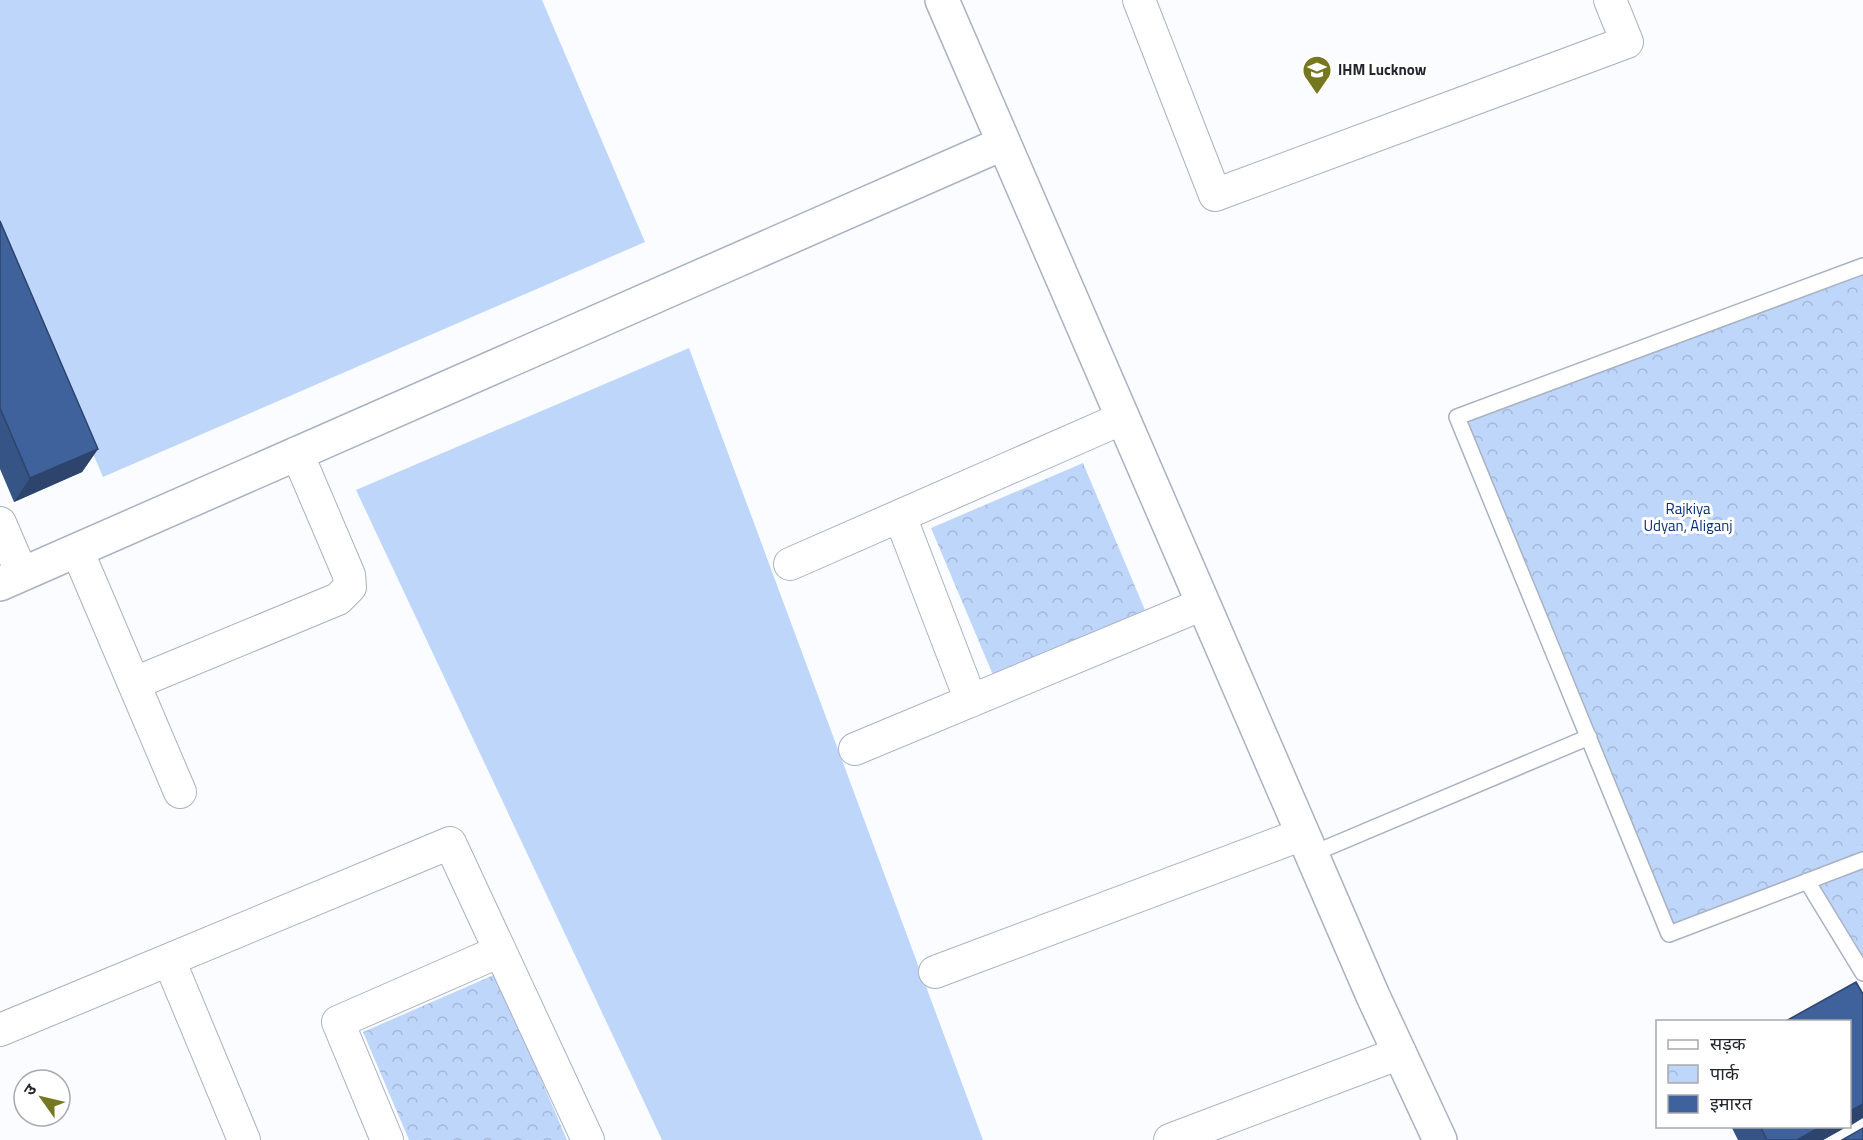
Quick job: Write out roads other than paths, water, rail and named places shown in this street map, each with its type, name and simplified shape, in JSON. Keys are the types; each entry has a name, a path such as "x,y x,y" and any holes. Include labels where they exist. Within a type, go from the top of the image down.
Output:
{"street":[{"path":"942,0 1307,844 1440,1140"},
{"path":"1139,0 1215,195 1627,42 1610,0"},
{"path":"0,523 11,579 1004,143"},
{"path":"790,564 1123,418"},
{"path":"135,683 338,599 350,587 349,575 297,453"},
{"path":"900,516 971,701"},
{"path":"77,550 180,792"},
{"path":"855,749 1203,604"},
{"path":"0,1030 450,843 588,1140"},
{"path":"935,972 1307,844"},
{"path":"387,1140 338,1022 500,951"},
{"path":"169,960 244,1140"},
{"path":"1170,1140 1400,1053"}],"lane":[{"path":"1863,266 1457,417 1669,934 1863,860"},
{"path":"1307,844 1589,737"},
{"path":"1807,881 1859,957 1863,973"}],"place":[{"name":"IHM Lucknow","path":"1317,96"}],"park label":[{"name":"Rajkiya Udyan, Aliganj","path":"1688,518"}]}
